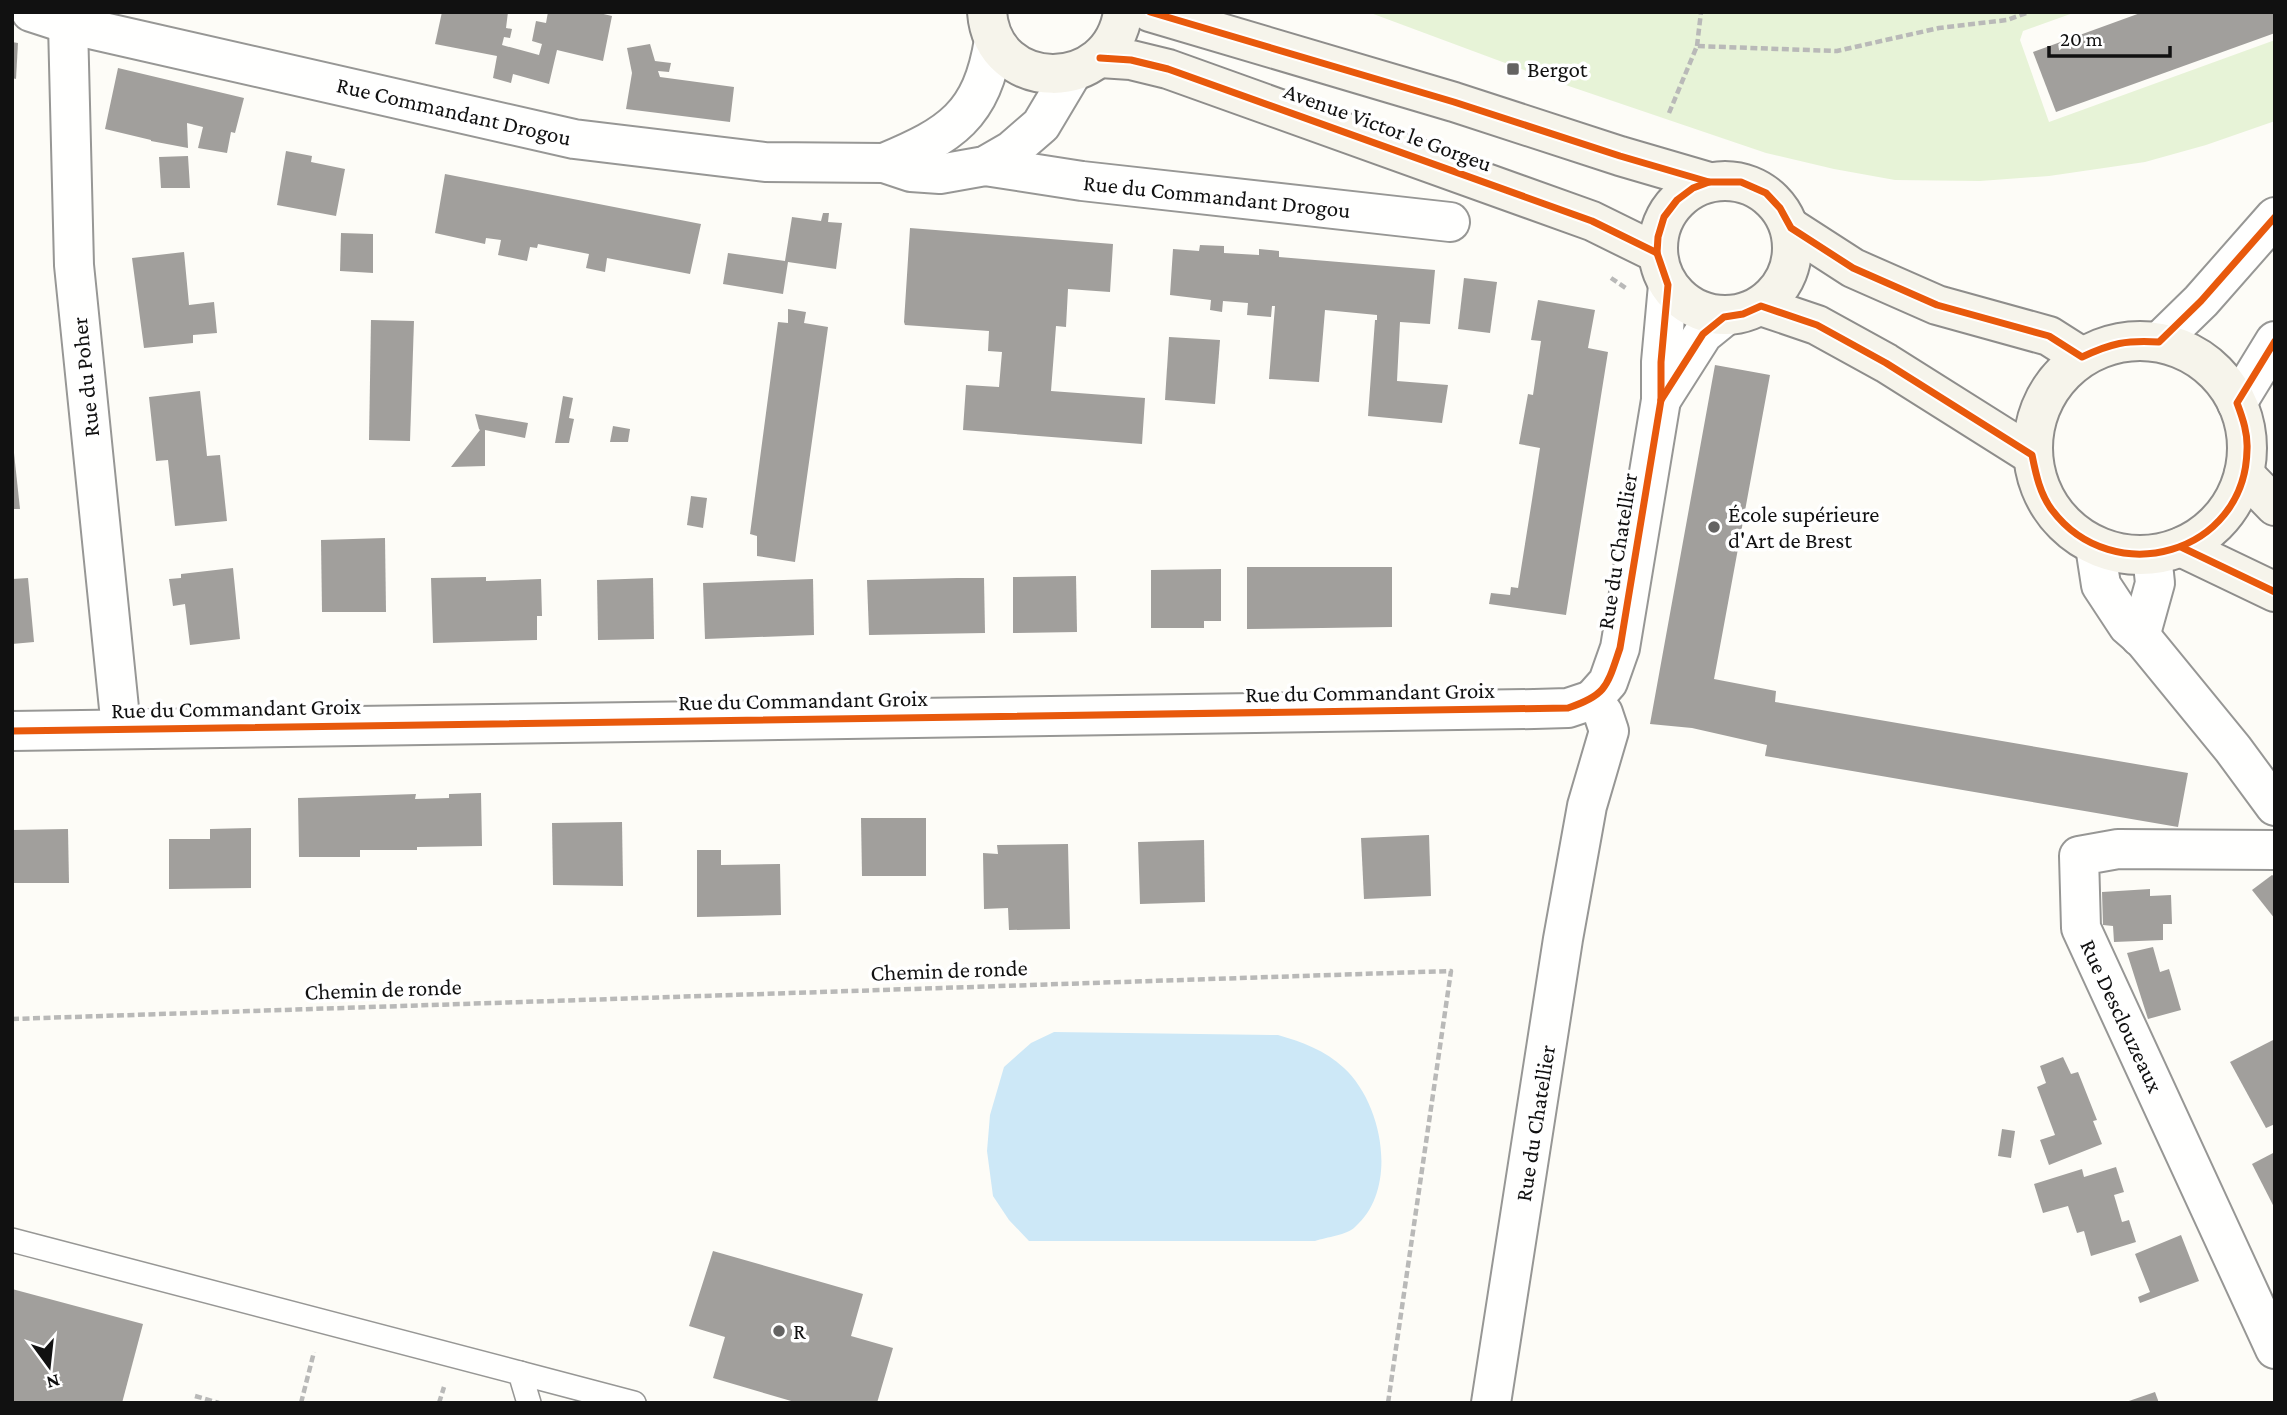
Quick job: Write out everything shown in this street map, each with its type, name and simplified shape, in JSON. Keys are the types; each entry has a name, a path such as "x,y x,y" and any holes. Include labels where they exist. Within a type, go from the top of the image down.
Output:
{"main road":[{"path":"1086,65 1111,45 1119,30 1122,12"},
{"name":"Avenue Victor le Gorgeu","path":"1150,12 1454,102 1709,182"},
{"name":"Avenue Victor le Gorgeu","path":"991,26 1009,58 1027,70 1049,75 1086,65 1131,60 1168,69 1592,220 1663,285"},
{"path":"1709,182 1741,182 1766,193 1780,208 1791,228 1792,264 1781,288 1761,306 1743,314 1724,317 1706,313 1663,285 1658,237 1664,217 1676,200 1693,188 1709,182"},
{"path":"1791,228 1865,274 1937,305 2049,336 2082,357"},
{"path":"1761,306 1817,325 1886,363 2032,455"},
{"path":"2132,340 2159,342 2184,350 2206,363 2224,382 2238,403 2245,426 2247,450 2244,474 2235,498 2221,518 2203,535 2166,551 2123,554 2095,546 2070,531 2051,509 2038,483 2032,455 2034,426 2043,399 2060,376 2082,357 2106,346 2132,340"},
{"path":"2244,474 2275,506"},
{"path":"2166,551 2275,592"}],"street":[{"name":"Rue Commandant Drogou","path":"31,12 68,24 574,139 765,162 884,163 911,172 940,174 985,166 1011,151 1041,125 1086,65"},
{"name":"Rue du Poher","path":"68,24 74,265 121,728"},
{"name":"Rue Commandant Drogou","path":"884,163 921,148 956,126 977,99 990,69 991,26"},
{"name":"Rue du Commandant Drogou","path":"985,166 1082,181 1450,222"},
{"path":"2159,342 2201,301 2275,217"},
{"name":"Rue du Chatellier","path":"1491,1403 1566,925 1587,806 1609,731 1603,713 1592,700 1608,682 1620,648 1661,400 1663,285"},
{"name":"Rue du Chatellier","path":"1661,400 1703,334 1724,317"},
{"path":"2238,403 2275,341"},
{"path":"2095,546 2101,585 2128,626 2233,749 2275,806"},
{"path":"2140,637 2166,551"},
{"name":"Rue du Commandant Groix","path":"12,730 1534,709 1568,708 1592,700"},
{"name":"Rue Desclouzeaux","path":"2275,850 2119,849 2079,856 2081,928 2275,1349"}],"lane":[{"path":"12,1240 634,1403"},
{"path":"520,1373 529,1403"}],"path":[{"path":"1669,113 1697,46 1701,12"},
{"path":"1697,46 1837,51 1939,28 2007,20 2029,12"},
{"path":"1610,277 1663,285"},
{"path":"301,1403 323,1321"},
{"path":"195,1396 219,1403"}],"green space":[{"path":"1368,12 2076,12 2023,31 2020,40 2049,122 2275,40 2275,121 2206,145 2145,162 2049,176 1980,181 1895,180 1766,153 1551,80"}],"water":[{"path":"1054,1032 1278,1035 1321,1051 1344,1068 1357,1084 1376,1124 1381,1147 1381,1169 1377,1191 1369,1211 1351,1230 1315,1241 1029,1241 1009,1220 993,1196 987,1151 990,1115 1004,1067 1031,1043"}],"building":[{"path":"442,12 508,12 506,28 512,29 510,38 504,37 502,45 539,55 542,44 532,41 536,21 546,23 548,12 595,12 612,16 603,61 557,50 549,84 513,74 511,83 493,78 497,56 435,44"},
{"path":"2143,12 2275,12 2275,33 2056,112 2033,52"},
{"path":"12,42 18,43 16,79 12,78"},
{"path":"650,44 655,61 671,63 669,72 658,71 660,77 734,87 730,122 626,109 632,73 627,48"},
{"path":"118,68 244,98 235,133 231,132 227,153 198,148 203,127 187,123 188,148 105,129"},
{"path":"286,151 312,156 311,162 345,169 336,216 277,205"},
{"path":"188,156 190,188 161,188 159,157"},
{"path":"445,174 701,224 690,274 607,258 605,272 586,268 589,254 538,244 537,248 530,247 527,261 498,255 501,240 486,238 485,244 435,233"},
{"path":"823,213 829,213 828,222 842,223 836,269 788,262 783,294 723,284 728,253 785,261 792,217 821,221"},
{"path":"910,228 1113,244 1110,292 1068,289 1066,327 1056,326 1051,391 1145,398 1142,444 963,430 966,385 999,387 1002,352 988,351 989,331 905,325"},
{"path":"341,233 373,234 373,273 340,271"},
{"path":"1200,245 1224,246 1224,253 1259,255 1259,249 1279,251 1279,257 1435,270 1430,324 1400,322 1397,381 1448,385 1442,423 1368,416 1377,315 1325,310 1319,382 1269,379 1275,306 1272,306 1271,317 1247,315 1248,303 1223,301 1222,312 1210,310 1211,300 1170,295 1173,249 1199,251"},
{"path":"184,252 189,305 214,302 217,333 193,335 193,343 144,348 132,258"},
{"path":"1464,278 1497,282 1490,333 1458,329"},
{"path":"1538,300 1595,310 1588,348 1608,352 1566,615 1489,604 1491,593 1510,595 1511,587 1518,588 1540,448 1519,444 1528,394 1533,395 1541,341 1531,340"},
{"path":"788,309 806,312 804,323 828,327 795,562 757,556 757,536 750,534 778,322 788,323"},
{"path":"371,320 414,321 410,441 369,440"},
{"path":"1169,337 1220,340 1215,404 1165,400"},
{"name":"École supérieure d'Art de Brest","path":"1715,365 1770,375 1714,679 1776,691 1775,702 2188,773 2178,827 1765,756 1767,745 1692,728 1650,724"},
{"path":"200,391 207,456 220,455 227,521 175,526 168,460 156,461 149,397"},
{"path":"563,396 573,398 569,418 574,419 569,443 555,443"},
{"path":"475,414 528,423 525,438 485,430 485,466 451,467 480,430"},
{"path":"613,426 630,429 628,442 610,442"},
{"path":"14,453 20,509 12,509"},
{"path":"691,496 707,498 703,528 687,525"},
{"path":"385,538 386,612 322,612 321,540"},
{"path":"1247,567 1392,567 1392,627 1247,629"},
{"path":"233,568 240,639 190,645 185,604 173,606 169,579 181,578 181,574"},
{"path":"1221,569 1221,621 1204,621 1204,628 1151,628 1151,570"},
{"path":"1076,576 1077,632 1013,633 1013,577"},
{"path":"486,577 486,581 541,579 542,616 537,616 537,640 433,643 431,578"},
{"path":"28,578 34,642 12,644 12,579"},
{"path":"653,578 654,639 598,640 597,580"},
{"path":"984,578 985,633 869,635 867,580"},
{"path":"813,579 814,635 705,639 703,583"},
{"path":"481,793 482,846 360,850 360,857 299,857 298,798 416,794 415,799"},
{"path":"861,818 926,818 926,876 862,876"},
{"path":"622,822 623,886 553,885 552,823"},
{"path":"251,828 251,888 169,889 169,839 210,839 210,829"},
{"path":"68,829 69,883 12,883 12,830"},
{"path":"1429,835 1431,896 1364,899 1361,838"},
{"path":"1204,840 1205,902 1140,904 1138,842"},
{"path":"1068,844 1070,929 1009,930 1008,908 984,909 983,853 998,854 997,845"},
{"path":"697,850 721,850 721,865 780,864 781,915 697,917"},
{"path":"2272,875 2275,877 2275,919 2252,890"},
{"path":"2150,889 2150,896 2171,895 2172,924 2163,924 2163,940 2114,942 2113,926 2103,925 2102,892"},
{"path":"2153,947 2160,972 2169,969 2181,1010 2148,1019 2127,953"},
{"path":"2275,1039 2275,1124 2266,1128 2230,1062"},
{"path":"2063,1057 2071,1074 2078,1072 2097,1120 2093,1121 2102,1144 2049,1165 2040,1140 2055,1135 2037,1087 2046,1083 2040,1066"},
{"path":"2002,1129 2015,1131 2011,1158 1998,1156"},
{"path":"2275,1152 2275,1209 2252,1164"},
{"path":"2116,1167 2124,1192 2114,1195 2122,1222 2129,1220 2136,1242 2091,1256 2084,1231 2077,1233 2068,1206 2043,1213 2034,1184 2082,1169 2084,1177"},
{"path":"2181,1235 2199,1281 2140,1303 2138,1297 2150,1292 2135,1254"},
{"name":"R","path":"713,1251 863,1294 851,1336 893,1348 877,1403 798,1403 713,1378 725,1337 689,1326"},
{"path":"12,1289 143,1324 122,1403 12,1403"},
{"path":"2155,1392 2159,1403 2126,1403 2126,1402"}],"cycle path":[{"path":"1150,12 1454,102 1709,182"},
{"path":"1100,58 1131,60 1168,69 1592,221 1657,253"},
{"path":"12,731 1568,708 1591,698 1604,687 1620,648 1661,400 1661,362 1668,285 1657,253 1658,237 1664,217 1677,200 1693,188 1709,182 1741,182 1766,193 1780,208 1791,228 1853,268 1937,305 2049,336 2082,357 2119,344 2159,342 2201,301 2275,217"},
{"path":"1661,400 1703,334 1724,317 1743,314 1761,306 1817,325 1886,363 2032,455 2039,484 2048,504 2078,535 2108,549 2140,554 2172,549 2201,536 2224,515 2241,486 2247,450 2245,426 2237,403 2275,341"},
{"path":"2181,547 2275,592"}],"place":[{"name":"Bergot","path":"1513,69"},
{"name":"École supérieure d'Art de Brest","path":"1714,527"},
{"name":"R","path":"779,1331"}]}
